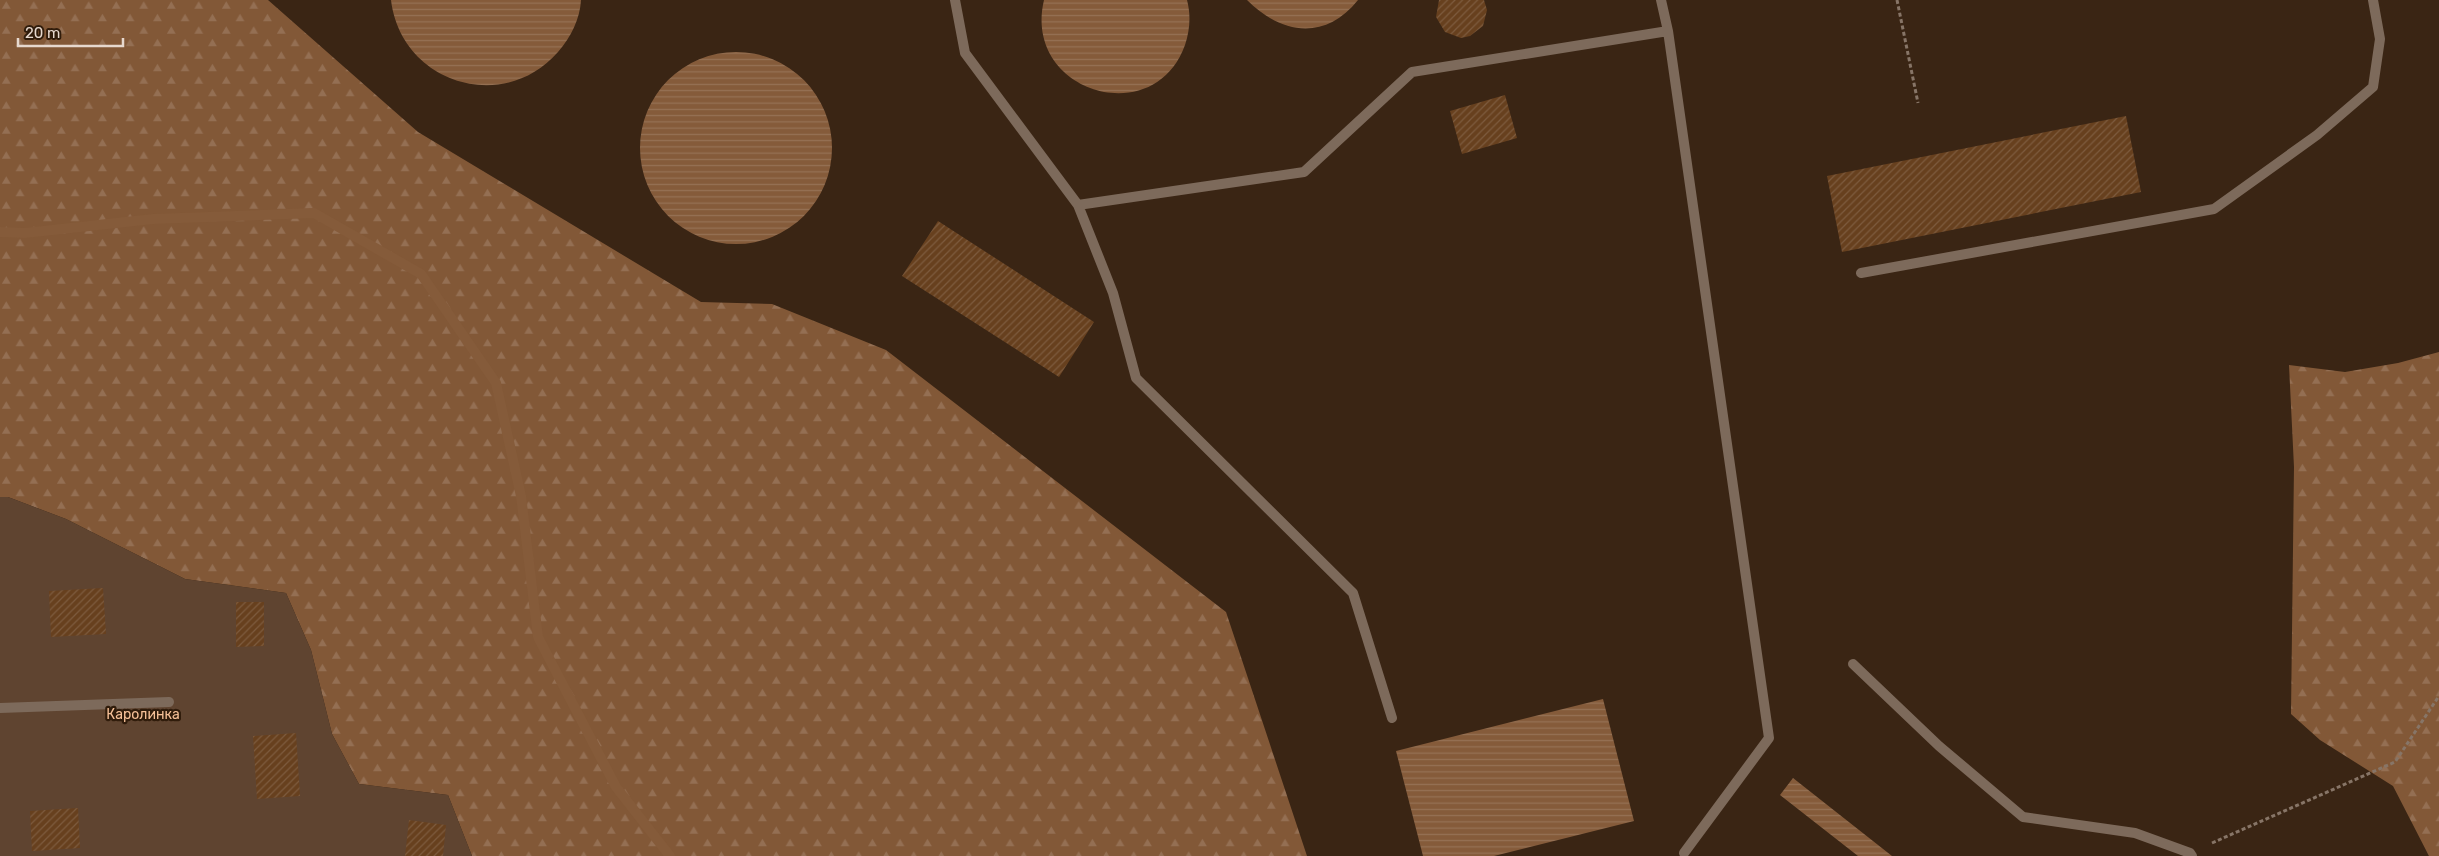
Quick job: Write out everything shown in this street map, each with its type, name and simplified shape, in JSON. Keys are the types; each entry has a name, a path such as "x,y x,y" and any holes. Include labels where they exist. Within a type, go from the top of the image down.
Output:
{"lane":[{"path":"955,0 965,53 1078,205 1113,293 1136,378 1353,593 1392,718"},
{"path":"1660,0 1668,31 1769,738 1684,853"},
{"path":"1861,273 2214,209 2317,135 2373,88 2380,39 2373,0"},
{"path":"1078,205 1304,172 1412,72 1668,31"},
{"path":"1853,664 1939,746 2024,817 2136,832 2191,854"},
{"path":"0,708 169,702"}],"path":[{"path":"1897,0 1918,103"},
{"path":"2191,854 2395,762 2439,696"}],"green space":[{"path":"0,0 268,0 418,132 701,302 772,304 886,350 1226,612 1307,856 472,856 448,795 359,784 332,734 311,650 286,593 185,579 66,519 8,497 0,497"},
{"path":"2439,352 2439,856 2429,856 2393,786 2320,740 2291,714 2294,467 2289,365 2345,372 2398,363"},
{"name":"Каролинка","path":"0,497 8,497 66,519 185,579 286,593 311,650 332,734 359,784 448,795 472,856 0,856"}],"shaded area":[{"path":"391,0 581,0 574,28 558,52 535,71 510,82 484,85 458,81 434,70 414,52 399,29"},
{"path":"1044,0 1187,0 1189,28 1187,39 1169,72 1147,88 1121,93 1095,90 1071,78 1052,58 1042,32"},
{"path":"1247,0 1358,0 1345,13 1332,22 1318,27 1303,28 1274,21"},
{"path":"736,52 755,54 773,59 789,68 804,80 816,95 825,111 830,129 832,148 830,167 825,185 816,201 804,216 789,228 773,237 755,242 736,244 717,242 699,237 683,228 668,216 656,201 647,185 642,167 640,148 642,129 647,111 656,95 668,80 683,68 699,59 717,54"},
{"path":"1603,699 1634,821 1494,856 1423,856 1396,751"},
{"path":"1793,778 1892,856 1858,856 1780,795"}],"building":[{"path":"1439,0 1484,0 1487,10 1483,26 1470,36 1461,38 1445,32 1436,17"},
{"path":"1505,95 1517,138 1462,154 1450,111"},
{"path":"2126,116 2141,192 1842,252 1827,176"},
{"path":"938,221 1094,322 1059,377 902,276"},
{"path":"103,588 106,634 51,637 49,591"},
{"path":"236,602 264,602 264,646 236,647"},
{"path":"296,733 300,796 257,799 253,736"},
{"path":"78,808 80,848 32,851 30,811"},
{"path":"409,820 446,825 443,856 405,856"}],"waterway":[{"path":"0,232 25,233 153,219 314,213 421,274 496,383 521,496 538,637 616,787 670,856"}]}
